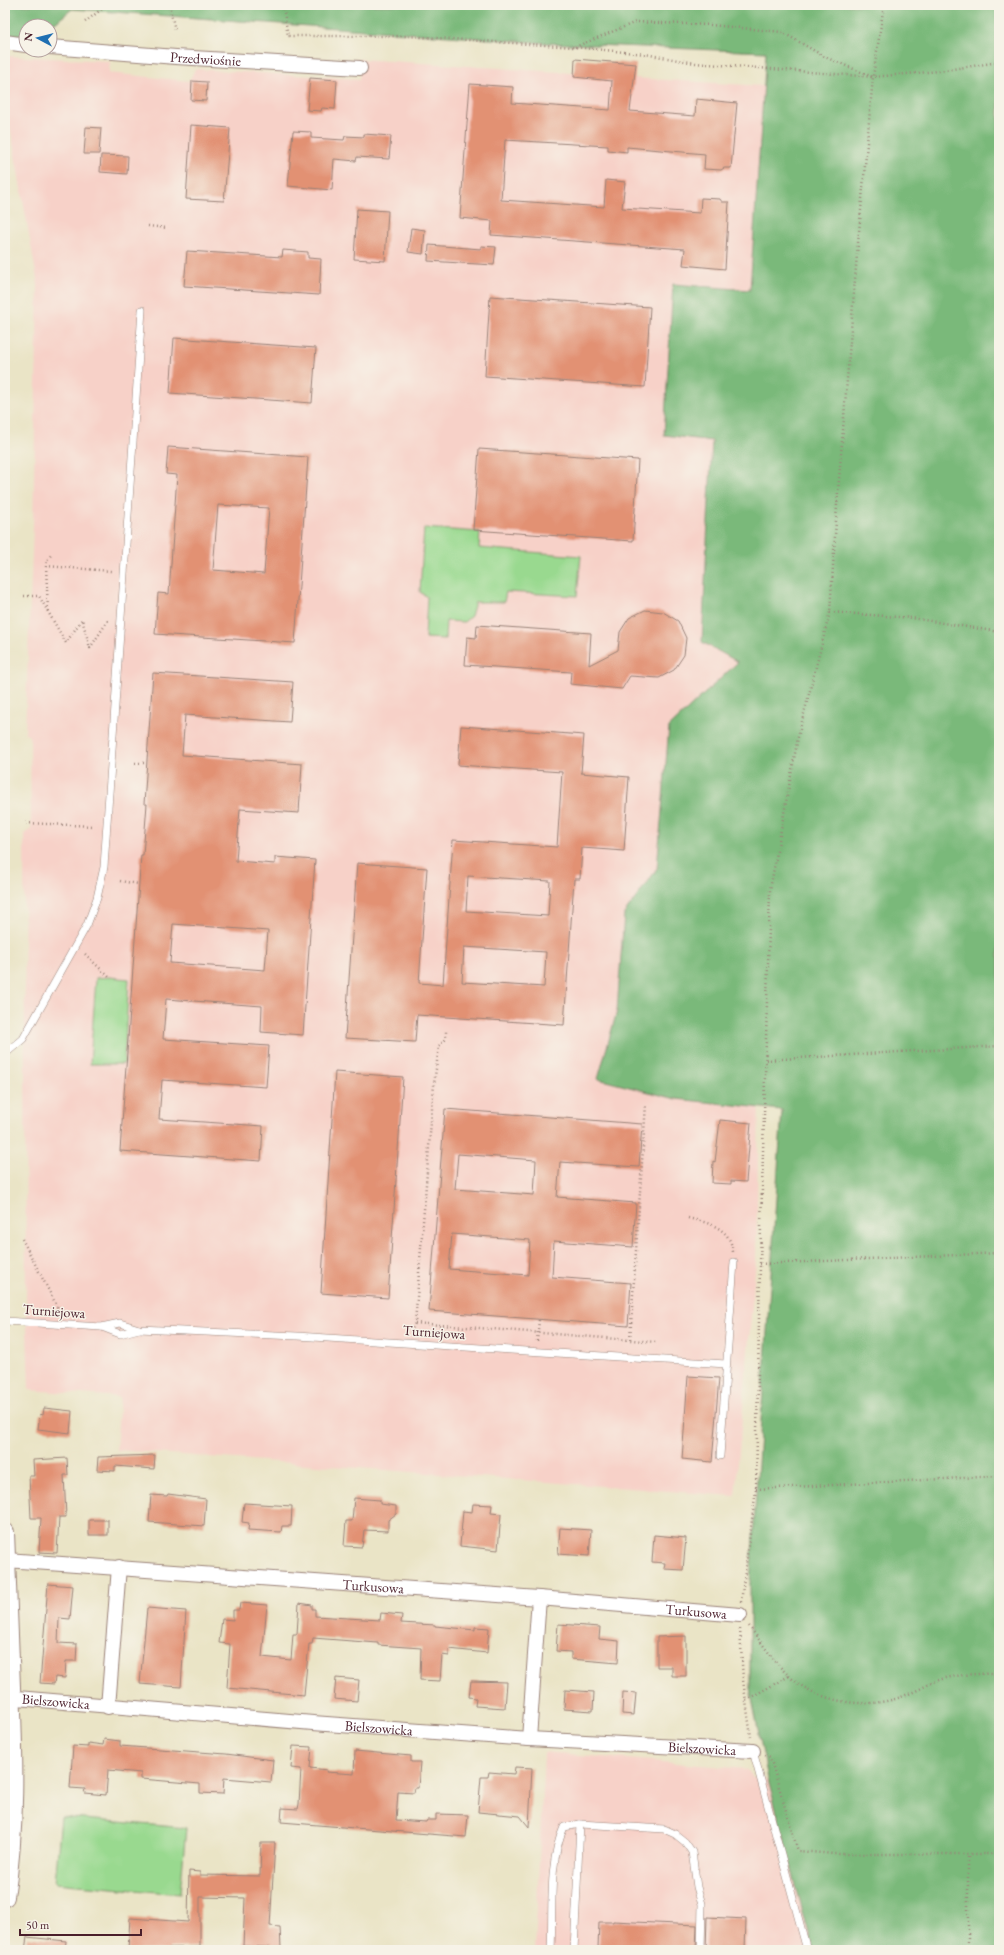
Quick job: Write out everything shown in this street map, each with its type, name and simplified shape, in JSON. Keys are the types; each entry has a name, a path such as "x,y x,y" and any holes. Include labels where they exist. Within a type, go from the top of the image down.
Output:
{"street":[{"path":"5,42 18,43"},
{"name":"Przedwiośnie","path":"58,48 176,57 360,68"},
{"path":"5,1532 8,1698 14,1735 13,1811 5,1897"},
{"name":"Turkusowa","path":"6,1560 539,1598 740,1615"},
{"path":"108,1707 119,1568"},
{"path":"529,1739 539,1598"},
{"name":"Bielszowicka","path":"8,1698 529,1739 753,1751"}],"lane":[{"path":"5,1054 23,1039 87,925 97,898 104,867 142,310"},
{"path":"720,1456 734,1262"},
{"name":"Turniejowa","path":"5,1321 101,1327 120,1323 140,1329 277,1335 726,1364"},
{"name":"Turniejowa","path":"101,1327 120,1334 140,1329"},
{"path":"753,1751 806,1950"},
{"path":"551,1950 554,1867 559,1837 564,1827 580,1824 664,1829 675,1834 685,1842 692,1852 697,1887 702,1904 701,1950"},
{"path":"574,1950 580,1824"}],"path":[{"path":"5,14 8,5"},
{"path":"85,22 107,5"},
{"path":"169,5 175,30"},
{"path":"283,5 288,36 407,36 574,47 644,54 695,63 873,77 939,71 999,62"},
{"path":"884,5 873,77 838,489 830,612 798,737 770,890 760,1264 756,1489 740,1615 743,1680 753,1751 770,1757 798,1850 835,1854 999,1854"},
{"path":"574,47 636,22 711,25 774,31 782,32 825,57 873,77"},
{"path":"148,226 168,228"},
{"path":"48,611 46,566 47,560 51,555"},
{"path":"46,566 111,571"},
{"path":"24,596 39,596 66,643 82,618 90,648 109,619"},
{"path":"830,612 912,618 999,632"},
{"path":"135,763 147,763"},
{"path":"26,823 94,826"},
{"path":"120,881 139,884"},
{"path":"85,954 109,977"},
{"path":"409,1338 415,1323 434,1084 439,1046 446,1039 446,1032"},
{"path":"766,1060 999,1046"},
{"path":"630,1339 646,1104"},
{"path":"688,1218 720,1228 732,1244 734,1262"},
{"path":"22,1239 67,1325"},
{"path":"760,1264 999,1253"},
{"path":"536,1352 539,1320"},
{"path":"415,1323 656,1342"},
{"path":"756,1489 999,1476"},
{"path":"740,1615 789,1676 815,1693 846,1702 877,1703 904,1696 940,1680 988,1673 999,1675"},
{"path":"746,1700 789,1676"},
{"path":"968,1855 968,1950"}],"shaded area":[{"path":"5,56 18,57 18,58 110,61 109,73 189,81 195,69 359,79 360,59 574,73 575,59 636,64 635,78 862,92 763,892 756,1261 735,1496 116,1450 120,1397 29,1390 26,1302 24,834 31,829 30,737 25,733 33,526 38,285 5,98"},
{"path":"544,1752 747,1769 753,1778 768,1779 813,1950 535,1950"}],"green space":[{"path":"5,5 999,5 999,1950 813,1950 768,1779 750,1689 750,1583 782,1110 676,1099 598,1079 617,1011 624,914 657,869 669,727 738,662 702,642 712,441 664,435 673,284 750,290 766,52 545,43 72,9 58,20 58,18 18,18 18,36 5,36"},
{"path":"424,528 480,532 479,548 581,556 577,596 506,592 504,602 475,602 471,616 464,622 446,621 445,639 425,638 427,597 420,592"},
{"path":"109,977 129,979 124,1064 90,1064 96,978"},
{"path":"61,1817 186,1828 180,1894 55,1883"}],"building":[{"path":"575,59 636,64 630,111 695,116 696,99 737,103 731,168 724,168 721,170 704,169 705,154 627,147 627,152 608,150 608,146 505,140 501,200 604,207 606,180 625,182 622,208 700,213 701,198 720,199 722,202 729,202 725,269 683,265 685,249 491,235 492,221 460,218 470,84 513,87 512,103 610,110 612,81 574,77"},
{"path":"310,78 337,80 335,109 322,108 321,111 307,110"},
{"path":"192,81 207,82 206,101 191,100"},
{"path":"191,125 230,128 224,201 186,199"},
{"path":"86,127 101,128 99,154 84,154"},
{"path":"293,131 311,132 311,138 344,140 345,136 364,137 364,134 391,136 389,159 357,157 356,161 334,159 332,190 288,186"},
{"path":"101,155 128,156 127,174 100,172"},
{"path":"357,209 388,211 385,261 354,259"},
{"path":"411,228 425,230 423,254 408,252"},
{"path":"429,245 481,249 481,246 496,247 494,265 428,261"},
{"path":"283,250 308,252 308,258 321,259 319,295 184,286 187,251 282,257"},
{"path":"490,296 650,307 645,387 485,376"},
{"path":"174,338 316,348 312,403 170,393"},
{"path":"168,447 308,457 295,643 155,634 158,593 169,594 177,475 166,474","holes":["218,505 269,508 264,574 213,570"]},
{"path":"479,449 638,460 633,541 473,530"},
{"path":"645,610 663,612 678,621 686,638 684,655 674,670 659,678 630,676 622,689 570,684 571,672 465,665 467,637 476,638 477,625 591,633 589,665 618,650 620,632 629,618"},
{"path":"153,673 293,682 290,722 185,715 182,755 302,764 299,813 240,809 236,861 275,864 275,857 315,860 303,1035 261,1032 262,1006 166,999 163,1039 269,1046 266,1087 162,1080 159,1119 263,1126 261,1161 120,1151 141,855 143,855 147,804 144,804","holes":["173,924 268,931 265,970 170,963"]},
{"path":"461,726 584,735 581,773 629,777 624,851 582,848 580,879 574,879 564,1025 417,1015 415,1042 345,1038 357,863 427,868 419,983 443,985 453,840 557,847 562,772 458,765","holes":["468,876 550,881 548,916 466,911","464,947 546,952 544,987 462,982"]},
{"path":"335,1072 403,1077 388,1298 321,1293"},
{"path":"445,1109 642,1124 639,1167 560,1162 557,1197 636,1203 633,1247 554,1241 552,1277 631,1283 628,1326 429,1311","holes":["458,1154 536,1160 534,1195 455,1189","452,1234 530,1240 528,1275 449,1269"]},
{"path":"720,1120 751,1123 746,1182 731,1181 731,1184 712,1183 713,1161 715,1162"},
{"path":"688,1376 719,1378 712,1462 682,1459"},
{"path":"44,1408 72,1411 70,1433 38,1429 40,1414 43,1415"},
{"path":"155,1455 154,1469 115,1466 115,1471 97,1470 98,1457"},
{"path":"67,1458 68,1475 64,1475 66,1517 59,1517 57,1553 39,1552 41,1518 31,1518 29,1476 34,1476 33,1460"},
{"path":"168,1494 206,1499 204,1526 149,1522 151,1495 167,1496"},
{"path":"354,1498 380,1500 380,1504 396,1506 396,1514 388,1520 388,1531 364,1530 362,1547 344,1546 346,1521 352,1521"},
{"path":"244,1503 292,1506 291,1526 282,1526 281,1532 248,1530 249,1523 242,1522"},
{"path":"473,1504 492,1505 491,1513 501,1514 498,1550 460,1546 463,1511 472,1512"},
{"path":"89,1520 108,1520 108,1535 89,1535"},
{"path":"560,1528 591,1530 589,1556 558,1554"},
{"path":"654,1535 686,1538 683,1570 664,1569 665,1563 652,1562"},
{"path":"48,1584 73,1586 70,1619 59,1618 58,1643 77,1644 76,1661 66,1661 65,1678 55,1677 54,1684 40,1683"},
{"path":"240,1603 267,1605 262,1657 291,1660 293,1634 297,1634 299,1603 312,1605 312,1609 315,1609 315,1616 380,1620 381,1613 402,1615 401,1623 435,1625 475,1630 475,1627 489,1628 487,1653 449,1649 449,1656 442,1655 440,1681 420,1680 421,1648 313,1638 312,1644 309,1644 304,1695 227,1688 230,1644 219,1643 222,1619 233,1620 233,1610 239,1610"},
{"path":"147,1608 186,1611 181,1687 140,1684"},
{"path":"558,1624 600,1627 599,1639 619,1641 618,1663 571,1659 571,1652 556,1651"},
{"path":"686,1636 686,1676 672,1676 672,1667 657,1667 657,1637"},
{"path":"336,1678 359,1680 357,1701 334,1699"},
{"path":"471,1681 507,1682 505,1708 475,1706 476,1698 469,1697"},
{"path":"565,1690 594,1692 593,1711 564,1709"},
{"path":"623,1692 636,1693 634,1715 622,1714"},
{"path":"104,1739 120,1741 120,1746 226,1754 273,1760 271,1782 224,1778 223,1794 200,1793 200,1784 141,1779 141,1773 108,1770 106,1795 84,1793 85,1789 70,1788 73,1746 88,1747 88,1743 103,1745"},
{"path":"293,1746 312,1747 310,1768 327,1770 326,1772 354,1774 355,1751 411,1756 411,1762 420,1762 418,1788 415,1788 414,1793 398,1792 396,1820 426,1822 427,1820 436,1820 436,1814 468,1815 466,1837 281,1822 282,1808 298,1809 299,1804 301,1769 291,1768"},
{"path":"515,1767 532,1768 529,1827 520,1816 478,1812 481,1777 488,1777 489,1772 514,1774"},
{"path":"261,1843 275,1843 270,1926 280,1927 281,1948 243,1946 245,1898 200,1897 200,1947 169,1948 169,1950 128,1950 130,1918 188,1922 189,1871 200,1872 200,1875 260,1876"},
{"path":"707,1917 746,1919 745,1950 706,1950"},
{"path":"613,1921 697,1925 696,1950 612,1950 598,1948 599,1922"},
{"path":"27,1937 66,1941 65,1950 25,1950"}]}
